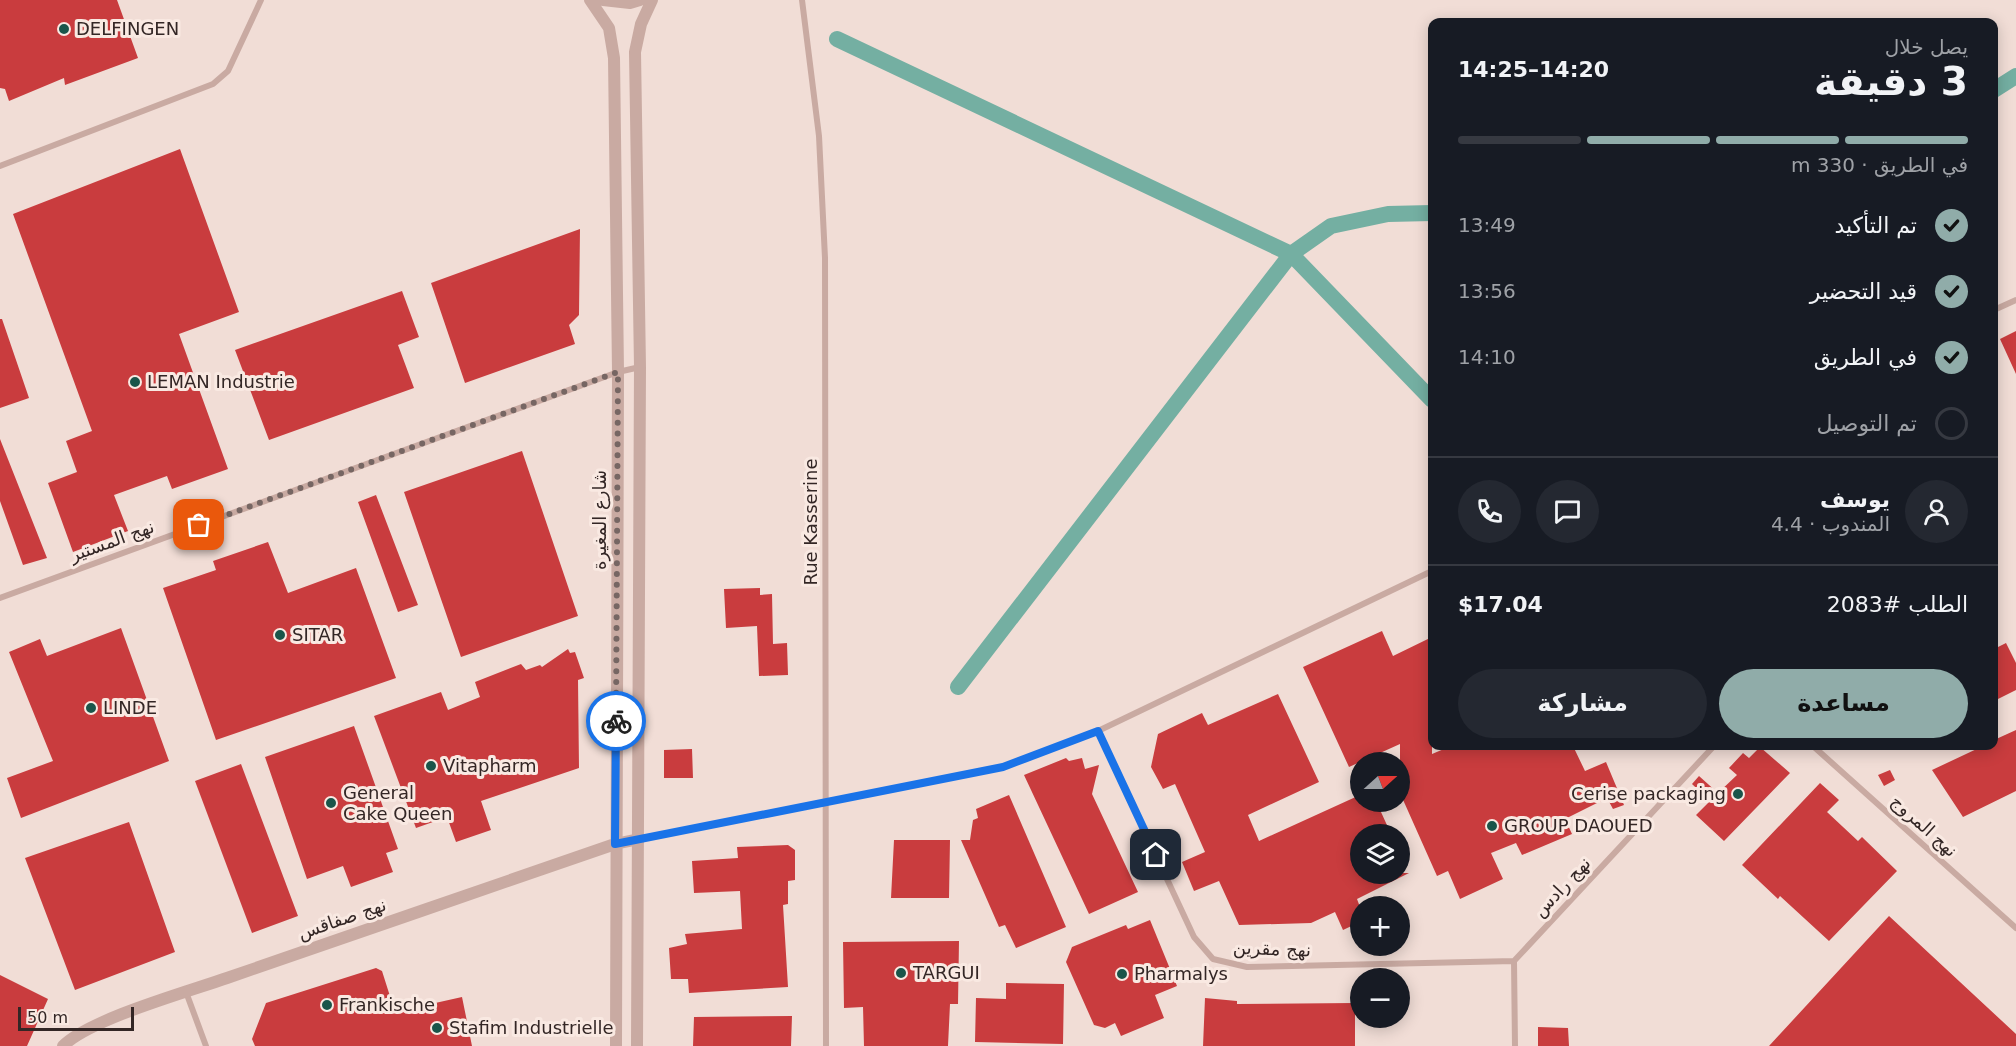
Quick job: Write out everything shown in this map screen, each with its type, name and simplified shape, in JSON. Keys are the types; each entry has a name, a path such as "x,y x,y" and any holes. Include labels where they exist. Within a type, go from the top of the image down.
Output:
{"street":[{"name":"شارع المغيرة","path":"590,0 609,28 614,43 618,372 616,1046"},
{"path":"603,0 630,3 640,0"},
{"path":"637,1046 640,367 635,52 641,24 652,0"},
{"name":"نهج صفاقس","path":"63,1046 73,1037 101,1023 186,992 615,844 639,839"}],"lane":[{"path":"0,164 213,84 228,71 261,0"},
{"name":"Rue Kasserine","path":"802,0 819,136 825,258 825,1046"},
{"path":"1998,308 2016,300"},
{"name":"نهج المستير","path":"0,598 618,372 640,367"},
{"path":"639,839 1003,767 1098,731 1428,573"},
{"name":"نهج مقرين","path":"1098,731 1194,937 1213,959 1247,967 1514,960"},
{"name":"نهج رادس","path":"1514,960 1710,750"},
{"name":"نهج المروج","path":"1817,750 2016,928"},
{"path":"1514,960 1515,1046"},
{"path":"186,992 206,1046"}],"building":[{"name":"DELFINGEN","path":"0,0 117,0 138,58 65,85 64,78 9,101 5,89 0,88"},
{"name":"LEMAN Industrie","path":"180,149 239,312 179,334 228,469 172,489 167,476 114,495 128,531 73,552 48,483 77,472 66,441 92,431 13,214"},
{"path":"580,229 579,315 569,325 575,344 465,383 431,283"},
{"path":"402,291 419,337 398,345 414,388 269,440 235,350"},
{"path":"0,319 2,319 29,398 0,408"},
{"path":"2016,331 2016,374 2000,339"},
{"path":"0,439 47,558 23,565 0,501"},
{"path":"522,451 578,616 461,657 404,492"},
{"path":"376,495 418,605 398,612 358,502"},
{"name":"SITAR","path":"268,542 288,593 356,568 396,678 216,740 163,588 216,570 213,561"},
{"path":"760,588 760,595 772,594 773,644 787,643 788,675 759,676 757,626 726,628 724,589"},
{"name":"LINDE","path":"121,628 169,761 21,818 7,778 53,761 9,652 40,639 47,656"},
{"path":"1382,631 1393,656 1428,639 1428,750 1432,750 1432,754 1442,750 1575,750 1585,771 1606,762 1624,805 1613,809 1607,798 1565,819 1572,834 1522,855 1516,843 1491,853 1503,879 1460,899 1448,871 1437,876 1408,812 1410,752 1400,752 1400,744 1382,752 1350,752 1349,767 1303,667"},
{"path":"2006,643 2016,663 2016,690 1998,699 1998,647"},
{"path":"568,649 570,653 575,652 584,678 578,680 579,768 481,801 491,830 456,842 447,817 416,828 374,716 441,692 448,710 480,697 475,682 521,664 526,670 540,665 542,667"},
{"path":"1278,694 1319,782 1248,815 1259,841 1350,800 1350,812 1381,812 1386,824 1350,824 1350,884 1387,884 1363,896 1350,896 1350,927 1343,930 1335,912 1311,923 1239,925 1219,881 1194,891 1182,862 1205,852 1175,784 1163,789 1151,767 1158,734 1202,713 1208,725"},
{"name":"General Cake Queen","path":"354,726 398,849 386,853 393,872 351,887 343,866 307,879 265,757"},
{"path":"2016,730 2016,791 1963,817 1932,770 1974,750 1998,750 1998,738"},
{"path":"692,749 693,778 664,778 664,750"},
{"name":"Cerise packaging","path":"1757,750 1763,750 1790,773 1724,841 1696,815 1710,801 1692,784 1699,776 1718,793 1737,775 1729,768 1743,753 1749,758"},
{"path":"1066,758 1069,761 1082,758 1085,769 1099,765 1092,794 1138,892 1089,914 1024,775"},
{"path":"241,764 298,916 252,933 195,781"},
{"path":"1890,770 1895,780 1884,786 1878,775"},
{"path":"1820,783 1839,800 1827,812 1858,841 1862,837 1897,871 1829,941 1780,896 1778,899 1742,865"},
{"path":"1009,795 1066,927 1016,948 1005,925 999,927 961,840 970,840 973,820 978,818 976,809"},
{"path":"129,822 175,952 75,990 25,858"},
{"path":"894,840 950,840 949,898 891,898"},
{"path":"788,845 795,850 795,880 788,881 788,904 783,905 788,987 689,993 688,979 671,979 669,948 687,944 685,934 742,929 740,891 694,893 692,861 738,858 737,847"},
{"path":"1889,916 2016,1034 2016,1046 1769,1046"},
{"name":"Pharmalys","path":"1150,920 1177,986 1155,995 1164,1018 1121,1036 1115,1023 1105,1028 1094,1025 1066,962 1072,947 1126,925 1128,929"},
{"name":"TARGUI","path":"959,941 958,1004 950,1004 948,1046 864,1046 863,1007 844,1008 843,942"},
{"name":"Frankische","path":"376,968 382,971 395,1012 462,997 472,1046 255,1046 252,1039 266,1003"},
{"path":"0,975 48,999 27,1046 0,1046"},
{"path":"1006,983 1064,984 1063,1044 975,1042 976,998 1006,999"},
{"path":"1205,998 1237,1001 1237,1004 1350,1003 1350,1028 1355,1028 1355,1046 1203,1046"},
{"path":"792,1016 791,1046 693,1046 694,1017"},
{"path":"1538,1027 1568,1028 1569,1046 1538,1046"}],"waterway":[{"path":"837,39 1291,254 1428,396"},
{"path":"1998,87 2016,76"},
{"path":"958,687 1291,254 1331,226 1388,214 1428,213"}],"way so far":[{"path":"199,525 618,372 616,721"}],"place":[{"name":"DELFINGEN","path":"64,29"},
{"name":"LEMAN Industrie","path":"135,382"},
{"name":"SITAR","path":"280,635"},
{"name":"LINDE","path":"91,708"},
{"name":"Vitapharm","path":"431,766"},
{"name":"Cerise packaging","path":"1738,794"},
{"name":"General Cake Queen","path":"331,803"},
{"name":"GROUP DAOUED","path":"1492,826"},
{"name":"TARGUI","path":"901,973"},
{"name":"Pharmalys","path":"1122,974"},
{"name":"Frankische","path":"327,1005"},
{"name":"Stafim Industrielle","path":"437,1028"}],"route":[{"path":"616,721 615,844 1003,767 1098,731 1156,855"}]}
